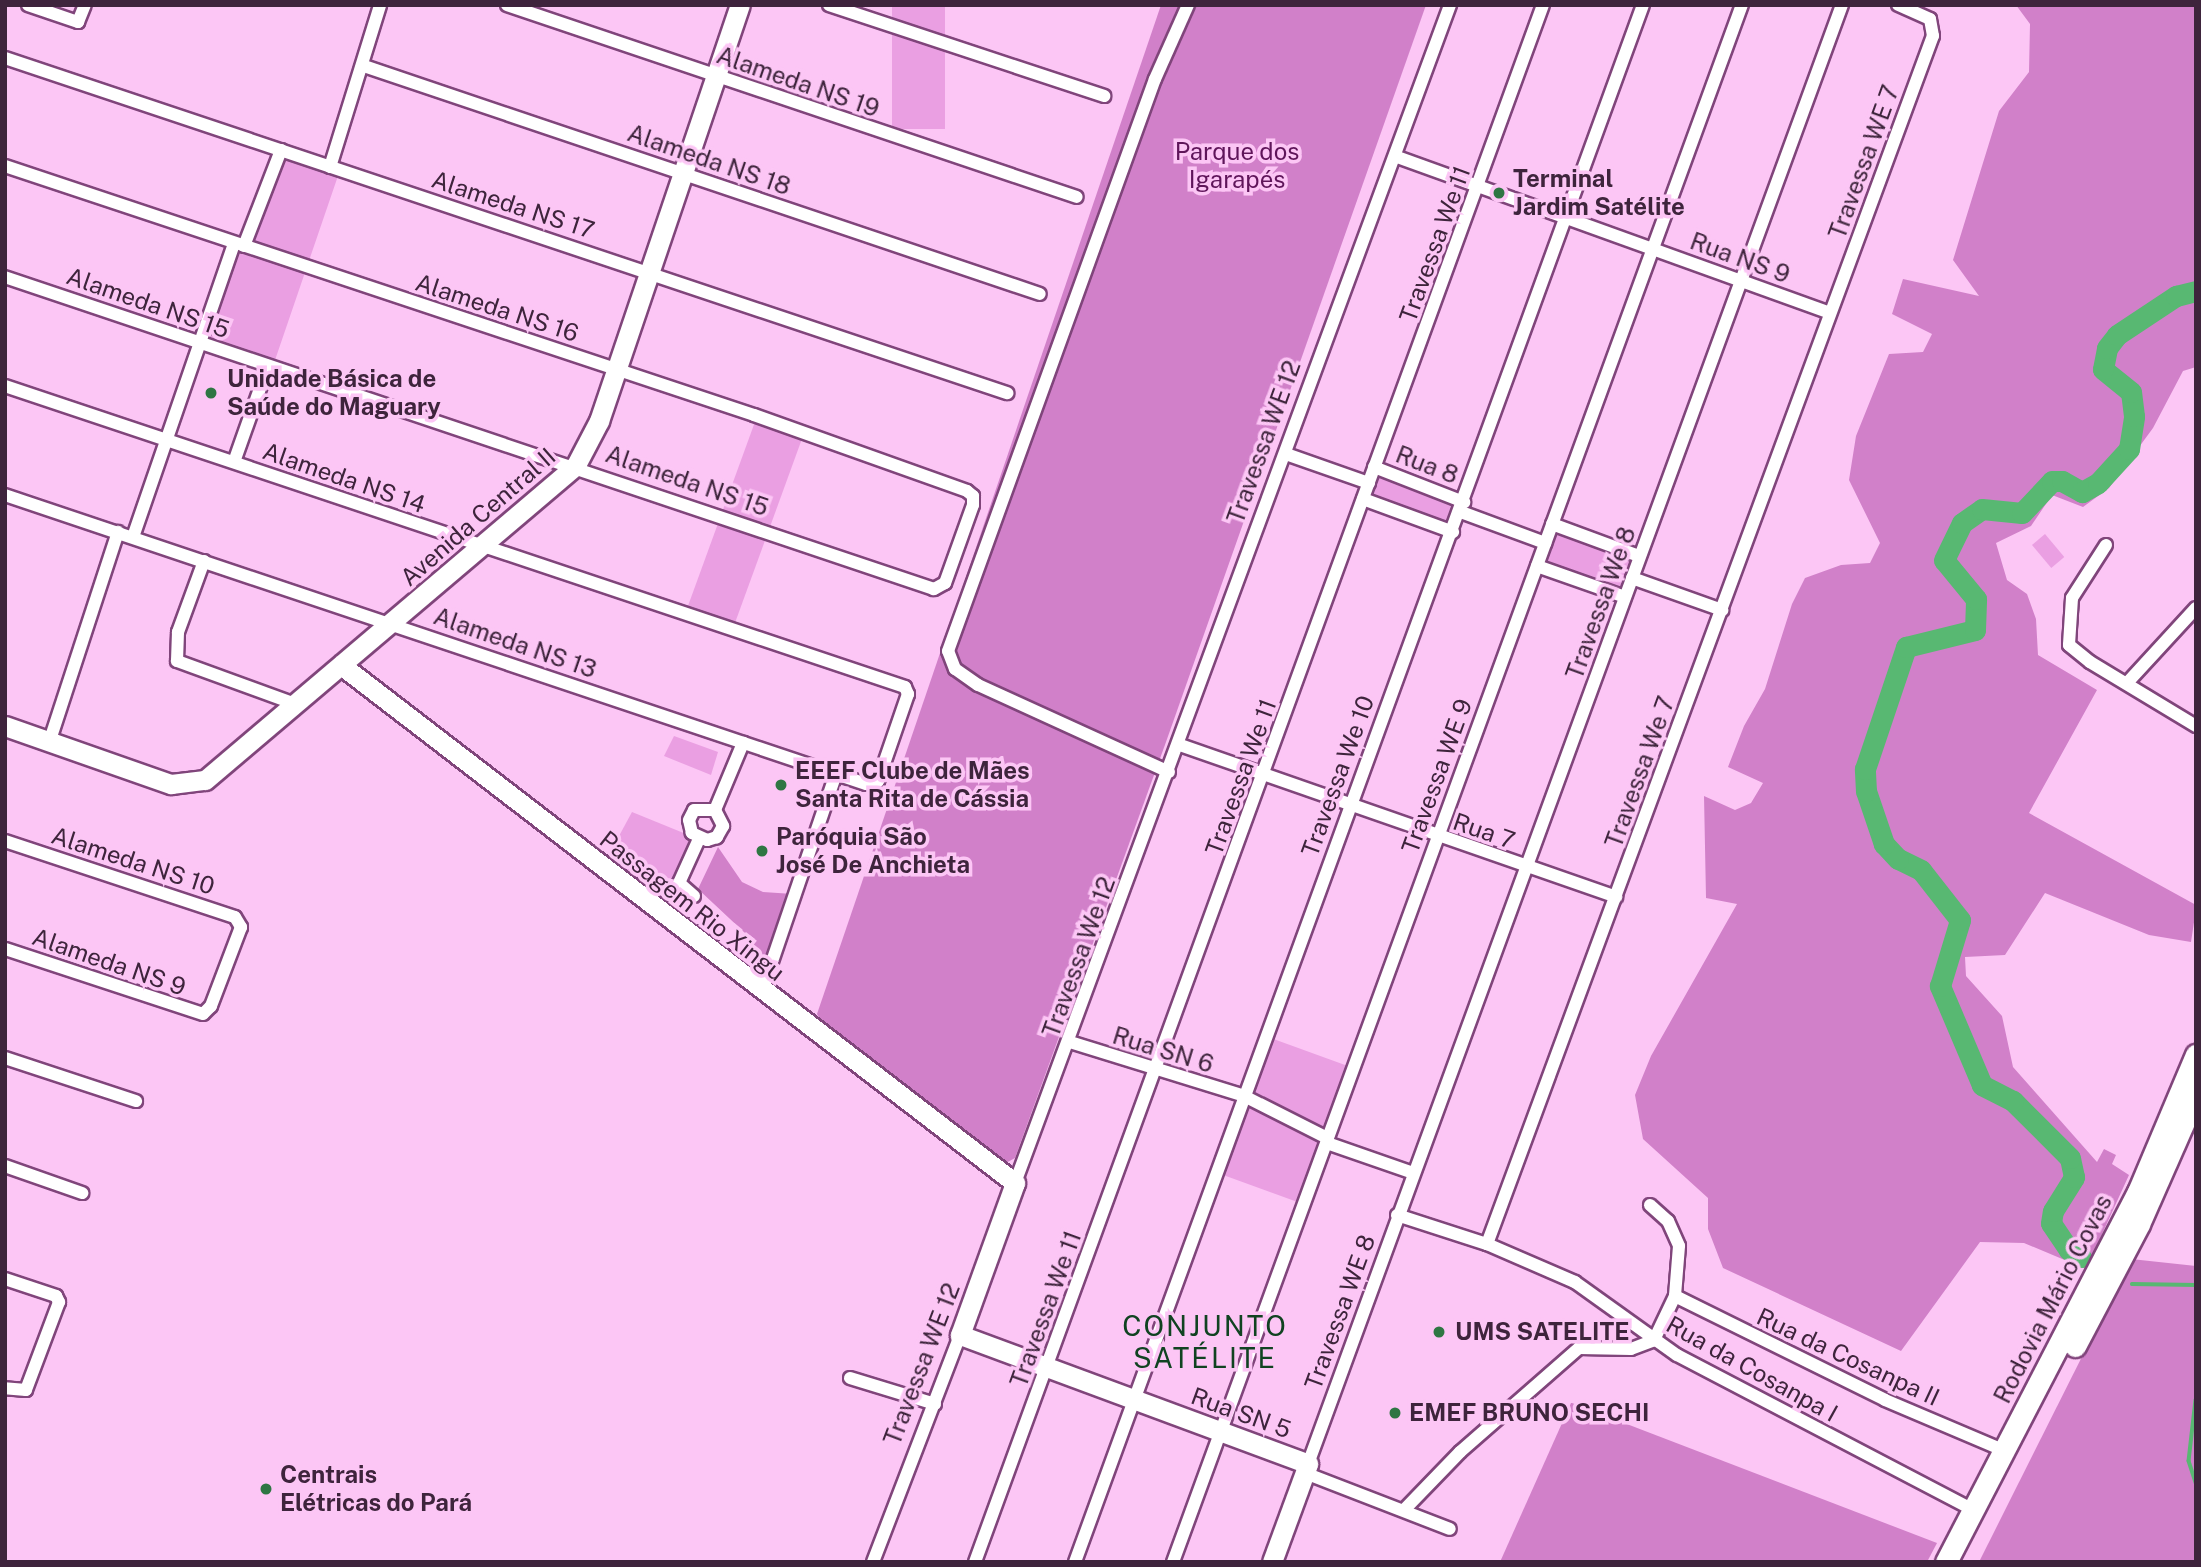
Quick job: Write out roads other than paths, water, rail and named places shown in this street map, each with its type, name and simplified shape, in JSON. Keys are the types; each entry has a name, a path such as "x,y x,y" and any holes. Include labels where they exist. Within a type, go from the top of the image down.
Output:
{"main road":[{"name":"Avenida Central II","path":"50,740 171,784 197,784 215,774 298,705 341,665 576,466 591,443 647,270 740,5"},
{"name":"Passagem Rio Xingu","path":"341,665 1015,1183"},
{"path":"5,726 50,740"},
{"name":"Rodovia Mário Covas","path":"1946,1562 2138,1192 2196,1055"},
{"name":"Rodovia Mário Covas","path":"1961,1562 2139,1224 2196,1095"},
{"name":"Travessa WE 12","path":"960,1335 1015,1183"},
{"name":"Rua SN 5","path":"960,1335 1220,1431 1307,1469"},
{"path":"1272,1562 1307,1469"}],"street":[{"path":"29,5 78,22 85,5"},
{"name":"Alameda NS 19","path":"507,5 1077,197"},
{"path":"828,5 1104,96"},
{"path":"1169,772 978,685 955,669 948,651 1155,79 1188,5"},
{"path":"1397,157 1450,5"},
{"name":"Travessa We 11","path":"975,1562 1265,774 1543,5"},
{"name":"Travessa We 10","path":"1075,1562 1348,806 1463,507 1643,5"},
{"name":"Travessa WE 9","path":"1173,1562 1742,5"},
{"name":"Travessa We 8","path":"1397,1215 1528,868 1639,556 1842,5"},
{"name":"Travessa WE 7","path":"1830,313 1934,26 1930,19 1898,5"},
{"path":"330,167 364,66 377,6"},
{"name":"Alameda NS 17","path":"5,58 647,270 1007,393"},
{"name":"Alameda NS 18","path":"364,66 1040,294"},
{"path":"134,537 198,342 281,150"},
{"name":"Rua NS 9","path":"1397,157 1830,313"},
{"name":"Travessa WE 12","path":"1180,745 1397,157"},
{"name":"Alameda NS 16","path":"5,166 616,367 974,496"},
{"name":"Alameda NS 15","path":"5,277 576,466 937,590 945,583 974,496"},
{"name":"Travessa We 7","path":"1487,1244 1830,313"},
{"path":"234,462 268,366"},
{"name":"Alameda NS 14","path":"5,386 908,690"},
{"name":"Rua 8","path":"1286,454 1369,483"},
{"name":"Rua 8","path":"1374,467 1545,543"},
{"name":"Alameda NS 13","path":"5,495 392,622 866,784 878,781 908,690"},
{"path":"1363,499 1453,532"},
{"path":"1552,524 1639,556"},
{"path":"50,740 118,532"},
{"path":"2106,545 2072,598 2067,636 2072,650 2196,726"},
{"path":"204,561 178,632 177,661 298,705"},
{"path":"1537,566 1625,597"},
{"path":"1632,578 1722,610"},
{"path":"2127,682 2196,608"},
{"path":"715,810 743,743"},
{"name":"Travessa We 12","path":"1015,1183 1180,745"},
{"name":"Rua 7","path":"1180,745 1348,806 1616,897"},
{"path":"762,991 836,774"},
{"path":"699,839 690,827 694,810 715,810"},
{"path":"699,839 725,834 715,810"},
{"path":"694,896 679,883 699,839"},
{"name":"Alameda NS 10","path":"5,841 235,917 241,926 211,1006 199,1014"},
{"name":"Alameda NS 9","path":"5,949 199,1014"},
{"name":"Rua SN 6","path":"1070,1042 1155,1071 1244,1096 1327,1140"},
{"path":"5,1058 136,1101"},
{"path":"1327,1140 1413,1172"},
{"path":"5,1166 82,1192"},
{"path":"1405,1510 1460,1452 1579,1348 1631,1349 1654,1340 1675,1296 1679,1246 1668,1221 1650,1205"},
{"name":"Rua da Cosanpa I","path":"1397,1215 1487,1244 1576,1282 1654,1340 1973,1510"},
{"name":"Travessa WE 8","path":"1307,1469 1397,1215"},
{"path":"5,1279 56,1296 59,1302 26,1390 5,1388"},
{"name":"Rua da Cosanpa II","path":"1675,1296 1885,1400 2005,1451"},
{"name":"Travessa WE 12","path":"873,1562 960,1335"},
{"path":"850,1378 935,1404"},
{"path":"1307,1469 1450,1529"}],"waterway":[{"path":"2081,1257 2069,1250 2051,1223 2053,1211 2074,1177 2070,1158 2013,1101 1982,1085 1940,986 1960,920 1921,870 1898,859 1884,844 1866,791 1865,769 1906,647 1975,630 1976,599 1944,560 1962,523 1982,509 2022,513 2052,481 2062,481 2082,492 2098,483 2129,449 2134,416 2131,392 2103,369 2107,348 2117,335 2176,296 2196,291"},
{"path":"2132,1284 2196,1285"},
{"path":"2196,1400 2189,1461 2196,1483"}],"place":[{"name":"Terminal Jardim Satélite","path":"1499,193"},
{"name":"Unidade Básica de Saúde do Maguary","path":"211,393"},
{"name":"EEEF Clube de Mães Santa Rita de Cássia","path":"781,785"},
{"name":"Paróquia São José De Anchieta","path":"762,851"},
{"name":"UMS SATELITE","path":"1439,1332"},
{"name":"EMEF BRUNO SECHI","path":"1395,1413"},
{"name":"Centrais Elétricas do Pará","path":"266,1489"}],"district":[{"name":"CONJUNTO SATÉLITE","path":"1205,1342"}],"park label":[{"name":"Parque dos Igarapés","path":"1237,166"}]}
